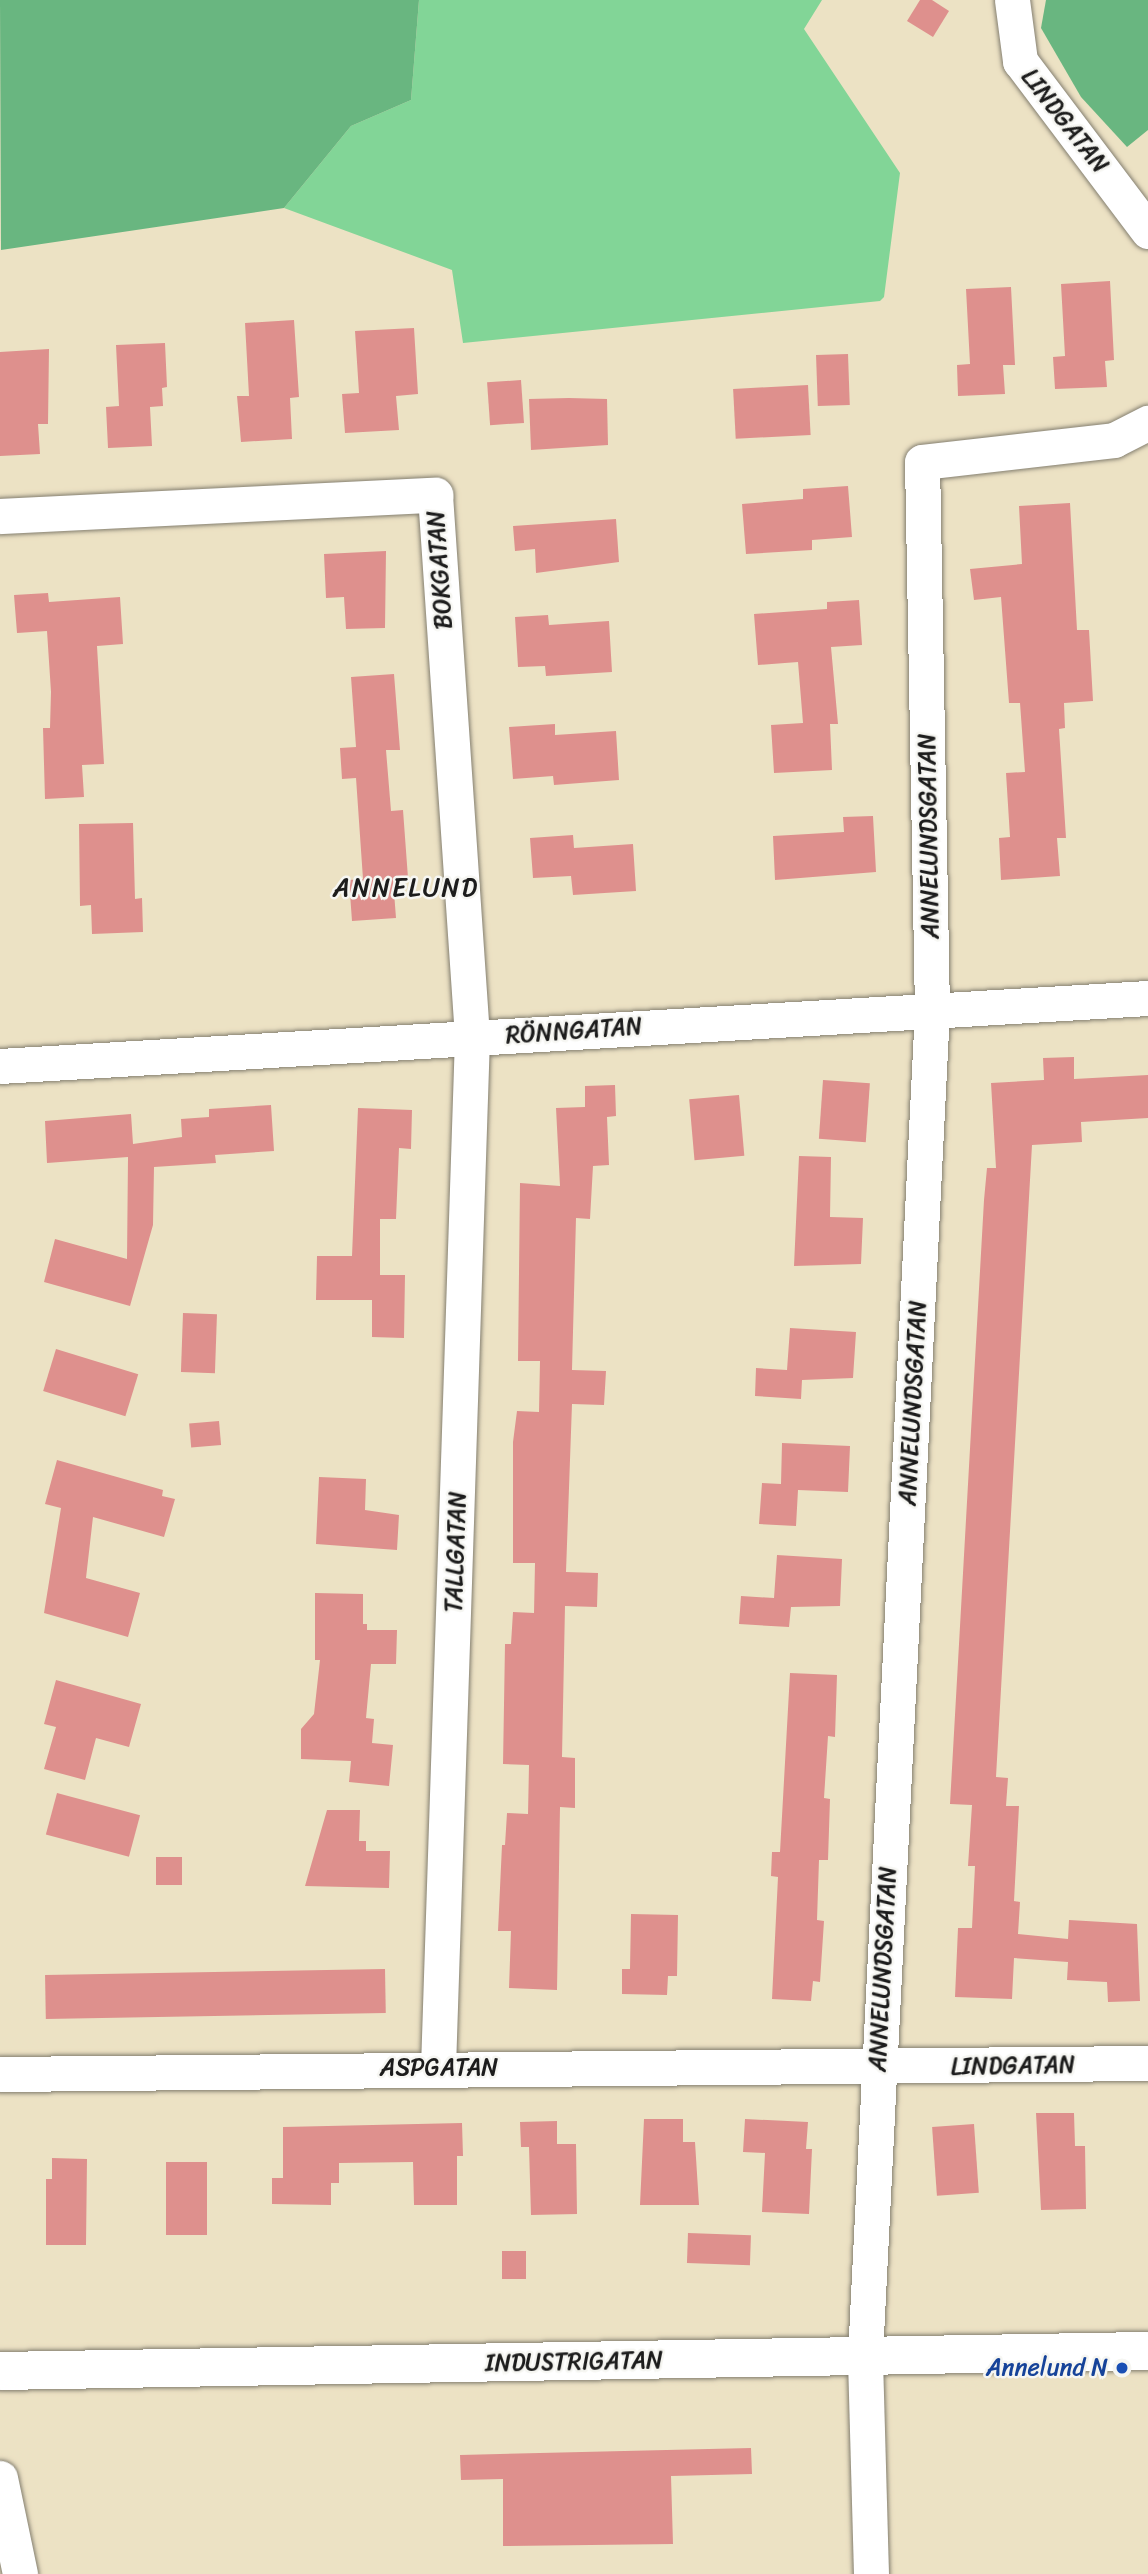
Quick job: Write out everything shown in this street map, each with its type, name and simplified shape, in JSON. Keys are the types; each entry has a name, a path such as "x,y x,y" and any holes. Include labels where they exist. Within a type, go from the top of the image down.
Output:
{"street":[{"name":"LINDGATAN","path":"1012,0 1020,61 1148,231"},
{"name":"ANNELUNDSGATAN","path":"871,2574 865,2356 877,2069 932,1011 922,462 1114,440 1148,423"},
{"name":"BOKGATAN","path":"0,516 435,495 472,1037"},
{"name":"RÖNNGATAN","path":"0,1066 1148,998"},
{"name":"TALLGATAN","path":"438,2068 472,1037"},
{"name":"LINDGATAN","path":"877,2069 1148,2063"},
{"name":"ASPGATAN","path":"0,2074 438,2068 877,2069"},
{"name":"INDUSTRIGATAN","path":"0,2371 1148,2351"},
{"path":"0,2478 20,2574"}],"green space":[{"path":"0,0 419,0 411,100 351,126 284,208 1,250"},
{"path":"419,0 822,0 804,29 900,173 884,297 880,301 463,343 452,270 284,208 351,126 411,100"},
{"path":"1046,0 1148,0 1148,130 1127,147 1081,97 1041,28"}],"building":[{"path":"920,0 932,0 949,11 933,37 907,21"},
{"path":"1110,281 1114,360 1105,361 1107,387 1055,389 1053,357 1065,356 1061,284"},
{"path":"1011,287 1015,365 1003,365 1005,394 958,396 957,365 970,364 966,289"},
{"path":"294,320 299,397 290,398 292,439 241,442 237,396 249,396 245,323"},
{"path":"414,328 418,394 396,396 399,430 345,433 342,394 359,393 355,331"},
{"path":"165,343 167,387 162,388 163,406 150,407 152,446 108,448 106,407 119,406 116,345"},
{"path":"49,349 48,424 38,424 40,454 0,456 0,352"},
{"path":"848,354 850,405 818,406 816,355"},
{"path":"521,380 524,423 490,425 487,382"},
{"path":"808,385 811,435 736,439 733,389"},
{"path":"529,399 607,399 608,445 531,450"},
{"path":"848,486 852,537 812,540 812,550 746,554 742,504 803,499 803,489"},
{"path":"1070,503 1077,630 1089,630 1093,701 1064,703 1065,728 1059,729 1066,838 1057,838 1060,876 1001,880 999,838 1010,837 1006,773 1025,772 1020,703 1009,703 1001,597 974,600 970,569 1022,564 1019,506"},
{"path":"616,519 619,562 536,573 535,549 515,551 513,526"},
{"path":"386,551 385,628 346,629 344,597 326,598 324,554"},
{"path":"48,593 49,602 120,597 123,644 97,646 104,764 82,765 84,797 45,799 43,728 50,728 51,692 47,631 17,633 14,595"},
{"path":"859,600 862,645 831,647 838,724 830,724 832,770 774,773 771,725 803,723 798,662 758,665 754,614 827,609 827,602"},
{"path":"548,615 549,625 609,621 612,672 546,676 545,666 518,667 515,617"},
{"path":"394,674 400,750 386,750 391,811 403,810 408,878 393,879 396,918 352,921 349,880 363,879 356,778 342,779 340,748 356,747 351,677"},
{"path":"555,724 555,735 616,731 619,780 554,785 553,776 513,779 509,727"},
{"path":"873,816 876,872 775,880 773,836 844,832 843,817"},
{"path":"133,823 135,899 142,898 143,932 92,934 91,905 80,906 79,824"},
{"path":"573,835 574,848 633,844 636,891 573,895 571,876 533,878 530,838"},
{"path":"1074,1057 1074,1079 1148,1075 1148,1118 1081,1122 1082,1142 1032,1145 996,1777 1008,1778 1006,1806 1019,1806 1014,1901 1020,1902 1018,1934 1068,1939 1069,1920 1137,1924 1140,2001 1108,2002 1107,1982 1067,1980 1068,1962 1014,1958 1012,1999 955,1997 958,1928 972,1928 975,1866 968,1866 972,1805 950,1804 984,1200 987,1168 996,1168 991,1083 1044,1080 1043,1058"},
{"path":"823,1080 870,1083 866,1142 819,1139"},
{"path":"615,1085 616,1116 607,1117 609,1165 593,1166 590,1219 576,1218 572,1370 606,1371 604,1405 572,1404 566,1572 598,1573 597,1607 565,1606 562,1757 575,1758 575,1808 560,1807 557,1990 509,1988 511,1931 498,1931 502,1845 505,1845 507,1813 528,1814 529,1765 503,1764 505,1644 511,1644 513,1612 534,1613 535,1563 513,1563 513,1442 517,1411 539,1412 540,1361 518,1361 520,1183 560,1186 556,1108 585,1107 585,1086"},
{"path":"739,1095 744,1156 695,1160 689,1099"},
{"path":"271,1105 274,1151 215,1155 216,1163 154,1167 153,1225 130,1306 44,1282 55,1239 127,1259 128,1157 47,1163 45,1121 131,1114 133,1144 182,1137 181,1119 209,1117 209,1109"},
{"path":"358,1108 412,1110 411,1149 399,1148 396,1219 380,1219 380,1275 405,1275 404,1338 372,1337 372,1300 316,1300 317,1256 352,1256"},
{"path":"799,1156 831,1157 830,1217 863,1218 861,1264 794,1266"},
{"path":"183,1313 217,1314 215,1373 181,1372"},
{"path":"790,1328 856,1332 853,1378 802,1380 801,1399 755,1396 756,1368 787,1370"},
{"path":"56,1349 138,1374 125,1416 43,1391"},
{"path":"219,1421 221,1445 191,1448 189,1424"},
{"path":"782,1443 850,1446 848,1492 798,1490 796,1526 759,1524 762,1483 781,1484"},
{"path":"57,1460 163,1490 162,1496 175,1499 164,1537 93,1517 86,1578 140,1593 128,1637 44,1613 61,1508 45,1504"},
{"path":"319,1477 366,1479 365,1510 399,1515 397,1550 316,1544"},
{"path":"777,1555 842,1559 840,1606 791,1607 789,1627 739,1624 741,1596 774,1598"},
{"path":"315,1593 363,1594 363,1624 367,1624 367,1630 397,1630 396,1664 371,1664 366,1718 374,1719 372,1743 393,1745 389,1786 349,1782 351,1761 301,1759 301,1729 314,1714 320,1660 315,1660"},
{"path":"790,1673 837,1675 835,1737 828,1736 824,1798 830,1799 828,1860 819,1860 817,1920 824,1921 820,1982 813,1981 811,2001 772,1999 778,1877 771,1876 772,1852 780,1852"},
{"path":"56,1680 141,1704 129,1747 96,1738 85,1780 44,1769 56,1727 44,1724"},
{"path":"57,1793 140,1815 129,1857 46,1835"},
{"path":"327,1810 360,1810 359,1841 366,1841 366,1851 390,1851 389,1888 305,1886"},
{"path":"156,1857 182,1857 182,1885 156,1885"},
{"path":"631,1914 678,1915 677,1976 668,1976 667,1995 622,1994 622,1969 630,1969"},
{"path":"385,1969 386,2013 46,2019 45,1975"},
{"path":"1036,2113 1074,2113 1075,2146 1085,2146 1086,2209 1041,2210"},
{"path":"644,2119 683,2119 683,2142 695,2142 699,2205 640,2205"},
{"path":"745,2119 808,2122 806,2149 812,2149 809,2214 762,2212 765,2153 743,2152"},
{"path":"557,2121 557,2144 576,2144 577,2214 531,2215 529,2147 521,2147 520,2122"},
{"path":"462,2123 463,2156 457,2156 457,2205 414,2205 413,2162 339,2163 339,2183 331,2183 331,2205 272,2204 272,2178 283,2178 283,2127"},
{"path":"974,2124 979,2193 937,2196 932,2127"},
{"path":"52,2158 87,2159 86,2245 46,2245 46,2179 52,2179"},
{"path":"166,2162 207,2162 207,2235 166,2235"},
{"path":"688,2233 751,2235 750,2265 687,2263"},
{"path":"502,2251 526,2251 526,2279 502,2279"},
{"path":"751,2448 752,2474 671,2476 673,2544 503,2546 503,2479 461,2480 460,2455"}],"place":[{"name":"Annelund N","path":"1122,2368"}],"district":[{"name":"ANNELUND","path":"406,888"}]}
